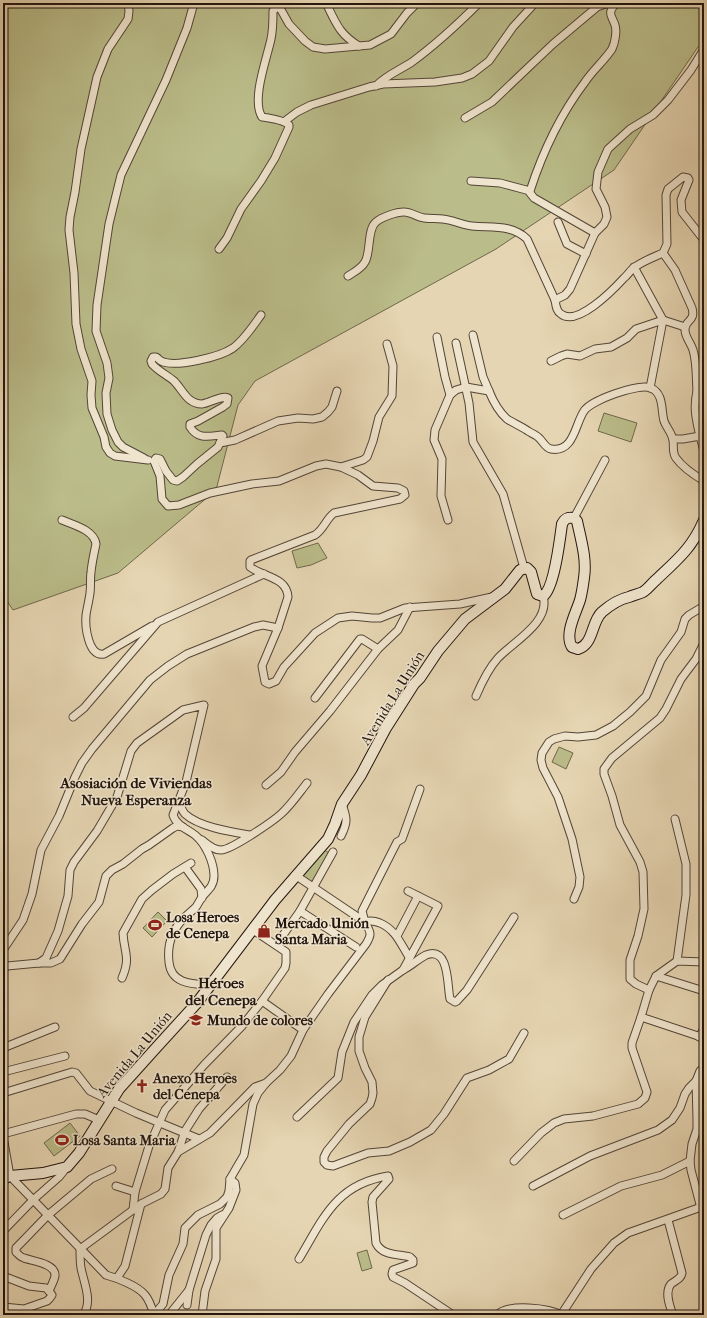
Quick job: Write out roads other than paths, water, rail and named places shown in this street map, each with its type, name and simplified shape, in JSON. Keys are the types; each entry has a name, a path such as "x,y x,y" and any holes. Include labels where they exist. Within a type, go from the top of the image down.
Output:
{"main road":[{"path":"524,568 529,569 531,572 537,594 543,596 547,593 552,582 562,524 570,517 577,521 585,557 584,577 580,600 573,617 569,639 572,647 578,649 587,642 596,620 601,613 628,597 645,591 691,545 704,520"},
{"name":"Avenida La Unión","path":"67,1167 79,1153 119,1089 196,1004 275,900 328,839 342,804 361,775 386,728 414,684 420,678 438,651 465,619 505,589 520,570 524,568"},
{"path":"6,1178 43,1173 67,1167"}],"street":[{"path":"128,3 128,19 108,49 97,77 81,149 69,230 74,273 76,324 81,349 92,381 92,408 104,436 106,447 110,453 115,456 151,460 156,458 160,459 171,478 177,481 218,447 222,439 222,435 211,437 199,436 192,432 190,428 193,422 198,421 227,404 228,398 224,397 204,404 197,404 189,400 174,382 156,369 151,361 153,357 156,357 161,361 176,364 186,363 223,353 234,348 261,315"},
{"path":"194,3 187,28 166,80 121,175 108,224 97,305 96,332 107,363 109,378 106,393 107,414 118,442 123,447 151,460 160,476 162,499 166,504 173,506 210,493 252,484 279,481 316,466 326,464 341,466 358,475 373,486 398,488 404,491 405,495 400,500 334,513 315,535 251,560 249,563 250,568 273,577 288,592 288,598 278,628 262,666 265,682 269,684 276,681 284,667 315,633 338,618 352,616 380,618 410,607 460,604 496,596"},
{"path":"326,3 336,25 342,34 359,47"},
{"path":"417,3 407,13 391,34 370,44 359,47 324,49 313,47 305,41 284,18 282,10 280,8 276,8 273,11 273,27 258,93 258,106 262,117 277,121 285,121 297,112 311,105 383,84 451,80 472,74 489,61 513,27 535,3"},
{"path":"376,86 382,79 424,53 479,3"},
{"path":"465,118 492,102 553,44 597,7 605,4 616,3"},
{"path":"595,233 534,198 530,194 530,191 547,145 560,118 612,47 615,25 610,14 616,3"},
{"path":"555,300 565,295 570,289 595,233 604,224 606,217 604,207 596,189 598,172 608,149 630,129 653,116 692,70 704,50"},
{"path":"218,249 226,238 241,209 275,158 289,127 289,124 285,121"},
{"path":"348,276 360,268 365,262 369,249 372,225 383,218 396,213 410,213 423,218 444,219 472,226 496,226 522,234 527,239 555,300 557,310 566,317 576,316 588,311 634,267 663,253 667,244 666,195 668,189 683,177 688,178 689,180 681,200 682,212 704,240"},
{"path":"471,181 500,183 530,191"},
{"path":"558,222 567,244 586,254"},
{"path":"663,253 675,270 694,313 685,327 685,332 694,352 697,391"},
{"path":"634,267 663,320 650,388"},
{"path":"551,361 567,354 580,356 595,349 611,347 627,338 636,329 663,320 685,327"},
{"path":"473,334 483,377 496,407 507,419 539,437 546,447 550,449 557,449 569,442 584,410 599,400 630,388 650,388 658,393 664,421 673,439 675,457 690,472 704,481"},
{"path":"437,337 450,395"},
{"path":"456,343 469,403 473,442 503,494 524,568"},
{"path":"341,466 363,460 367,457 379,417 392,396 393,366 387,344"},
{"path":"704,373 697,391 694,406 704,451"},
{"path":"448,520 441,496 442,459 434,440 435,430 450,395 456,390 466,387 489,391"},
{"path":"220,443 234,440 278,422 298,418 313,419 322,417 332,407 337,392"},
{"path":"700,436 704,425"},
{"path":"673,439 700,436"},
{"path":"574,518 605,460"},
{"path":"62,520 89,533 95,540 96,544 86,616 88,637 91,647 95,653 100,655 158,622 264,574"},
{"path":"476,696 485,676 498,658 538,621 544,608 545,602 543,596"},
{"path":"574,900 580,877 572,839 558,797 543,768 541,760 542,753 549,742 554,739 565,736 596,736 613,726 630,712 646,696 662,660 681,632 685,619 704,606"},
{"path":"266,785 281,772 295,752 330,711 378,649 398,630 410,607"},
{"path":"73,717 84,708 158,622"},
{"path":"3,950 23,920 32,894 41,850 59,816 82,762 139,692 150,680 187,654 254,626 278,628"},
{"path":"315,698 360,639 378,649"},
{"path":"649,990 636,984 630,979 631,956 638,936 644,908 640,862 620,825 604,774 604,769 612,758 660,718 681,679 696,660 704,643"},
{"path":"39,963 46,958 58,931 68,896 69,878 72,866 97,831 117,797 131,751 137,743 183,710 204,705 186,782 179,803 174,811 174,820 215,849 227,849 236,845 282,814 307,783"},
{"path":"154,1315 163,1304 169,1275 183,1244 185,1228 198,1214 220,1204 227,1197 230,1179 244,1155 253,1104 258,1093 291,1056 303,1030 370,938 370,932 362,915 363,908 397,842 402,839 420,789"},
{"path":"179,803 184,813 195,820 222,830 250,835"},
{"path":"341,836 347,817 342,804"},
{"path":"675,819 686,864 686,895 677,961"},
{"path":"4,965 51,963 57,961 62,957 82,924 100,902 106,876 112,870 123,864 173,828 177,826 183,827"},
{"path":"197,836 208,853 214,875 213,883 195,908 183,919 173,933 169,946 169,959 170,970 178,978 188,984 209,985"},
{"path":"276,945 300,911 334,852"},
{"path":"122,978 127,960 126,947 123,937 124,930 142,899 173,874 188,865 201,889 202,898"},
{"path":"295,876 365,922 369,921 388,926 397,936 410,957"},
{"path":"403,970 438,906 408,891"},
{"path":"397,936 418,896"},
{"path":"300,911 356,947"},
{"path":"297,1117 338,1078 342,1052 354,1022 372,995 388,980 425,956 434,954 440,956 443,960 449,980 450,999 455,1002 457,1001 467,990 514,917"},
{"path":"133,1210 135,1192 149,1146 164,1110 204,1065 242,1026 285,968 286,952 253,930"},
{"path":"514,1161 541,1133 554,1123 593,1116 638,1104 643,1100 647,1092 632,1054 632,1044 642,1017 649,990 656,976 677,961 704,962"},
{"path":"656,976 704,991"},
{"path":"388,980 365,1017 359,1037 359,1051 372,1082 372,1098 370,1104 349,1124 327,1150 324,1157 324,1162 327,1165 333,1166 368,1153 389,1151 410,1142 431,1130 444,1114 467,1078 489,1070 510,1059 524,1033"},
{"path":"262,1001 303,1030"},
{"path":"642,1017 702,1038 704,1029"},
{"path":"3,1048 55,1027"},
{"path":"3,1072 65,1056"},
{"path":"497,1315 506,1309 514,1308 555,1311 562,1315 591,1269 614,1242 628,1233 702,1207 690,1170 690,1161 697,1124 696,1081 700,1071 704,1067"},
{"path":"3,1093 72,1072 76,1073 90,1091 199,1139"},
{"path":"80,1249 141,1204 161,1194 165,1188 168,1168 178,1152 184,1133 199,1108 227,1077"},
{"path":"533,1186 590,1156 658,1130 672,1120 680,1108 685,1094 696,1081"},
{"path":"178,1152 210,1133 255,1086 266,1083"},
{"path":"3,1134 76,1114 86,1114 99,1120"},
{"path":"4,1142 6,1178 33,1200 106,1275 117,1278 144,1294 151,1305 154,1315"},
{"path":"563,1215 621,1186 662,1175 690,1161"},
{"path":"3,1231 33,1200 59,1177 67,1167"},
{"path":"18,1315 24,1309 50,1298 52,1295 50,1291 55,1276 54,1271 47,1265 40,1261 24,1258 20,1256 16,1250 48,1215 91,1179 112,1169"},
{"path":"299,1259 326,1214 340,1197 356,1186 388,1176 389,1179 373,1197 372,1202 376,1243 384,1252 410,1257 414,1261 413,1264 393,1270 393,1277 405,1283 453,1315"},
{"path":"202,1315 205,1291 216,1259 216,1228 226,1213 236,1190 230,1179"},
{"path":"116,1186 135,1192"},
{"path":"117,1278 125,1266 141,1204"},
{"path":"187,1305 189,1290 206,1235 211,1225 217,1218 226,1213"},
{"path":"668,1220 682,1273 681,1276 670,1285 669,1288 669,1305 673,1315"},
{"path":"80,1249 81,1267 86,1285 88,1305 83,1315"},
{"path":"3,1276 29,1286 46,1288 50,1291"},
{"path":"169,1315 189,1290"},
{"path":"3,1307 24,1309"}],"place":[{"name":"Losa Heroes de Cenepa","path":"155,925"},
{"name":"Mercado Unión Santa Maria","path":"264,931"},
{"name":"Mundo de colores","path":"196,1020"},
{"name":"Anexo Heroes del Cenepa","path":"142,1086"},
{"name":"Losa Santa Maria","path":"62,1140"}],"district":[{"name":"Asosiación de Viviendas Nueva Esperanza","path":"136,792"},
{"name":"Héroes del Cenepa","path":"221,992"}]}
